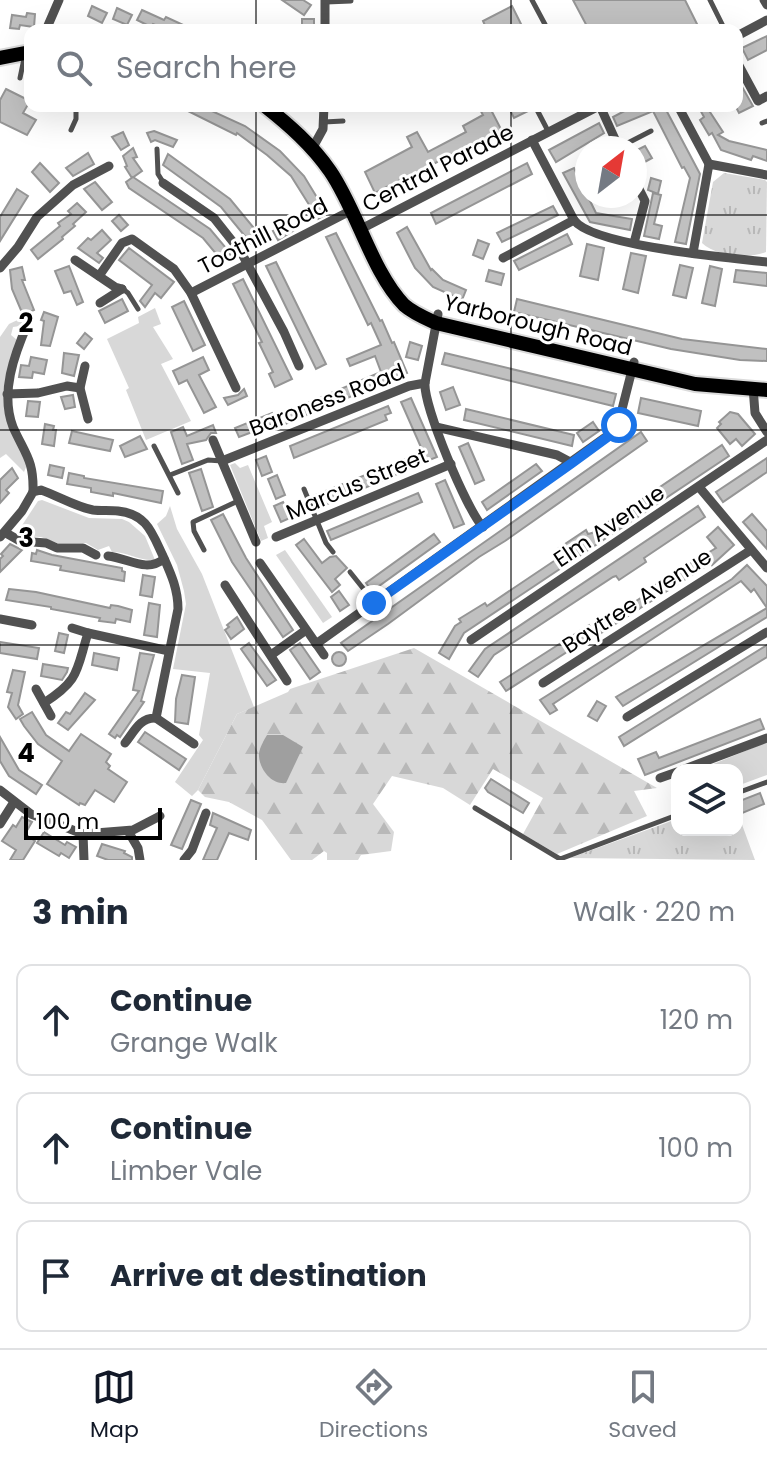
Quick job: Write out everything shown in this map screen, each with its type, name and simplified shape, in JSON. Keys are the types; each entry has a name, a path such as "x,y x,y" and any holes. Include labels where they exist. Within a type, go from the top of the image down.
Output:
{"main road":[{"path":"0,58 24,54"},
{"name":"Yarborough Road","path":"272,112 312,149 329,170 397,297 407,307 437,318 695,384 758,388"}],"street":[{"path":"49,24 59,0"},
{"path":"325,1 325,24"},
{"path":"743,33 767,20"},
{"path":"743,76 758,101 767,96"},
{"path":"312,149 321,134 324,112"},
{"name":"Central Parade","path":"361,229 585,112"},
{"path":"597,112 612,136"},
{"path":"681,112 709,164 693,253"},
{"path":"532,140 578,227 634,243 767,262"},
{"path":"709,164 767,175"},
{"path":"0,268 37,217 73,185 109,166"},
{"path":"163,183 214,218 248,264 299,366"},
{"path":"634,243 643,208"},
{"name":"Toothill Road","path":"191,293 352,210"},
{"path":"503,258 574,220"},
{"path":"99,276 122,243 132,239 174,269 191,293 236,388"},
{"path":"75,260 122,289 100,303"},
{"name":"Baroness Road","path":"222,461 409,386 425,383 437,318"},
{"path":"28,323 13,359 7,409 33,466 33,492 3,535 57,548 83,548 96,555"},
{"path":"85,366 80,388 88,419"},
{"path":"316,644 617,429 633,366"},
{"path":"425,383 425,399 436,427 474,517 483,527"},
{"path":"7,394 38,393 67,386 80,388"},
{"path":"758,388 755,413 767,432"},
{"path":"436,427 557,455 572,463"},
{"path":"213,440 256,542"},
{"name":"Elm Avenue","path":"471,640 767,440"},
{"name":"Marcus Street","path":"276,537 451,464"},
{"path":"699,487 767,568"},
{"path":"33,492 41,490 92,510 134,514 147,523 178,594 178,609 156,718"},
{"name":"Baytree Avenue","path":"543,683 751,550"},
{"path":"108,556 140,565 157,564 164,559"},
{"path":"260,563 324,655"},
{"path":"225,585 287,681"},
{"path":"0,619 32,625"},
{"path":"72,628 169,651"},
{"path":"271,655 306,630"},
{"path":"627,717 767,632"},
{"path":"44,703 65,690 75,677 88,633"},
{"path":"36,689 51,716"},
{"path":"125,743 141,721 156,718 194,744"},
{"path":"698,764 767,738"},
{"path":"660,778 671,774"},
{"path":"0,790 31,814 83,834 128,831 160,816"},
{"path":"0,824 14,802"},
{"path":"184,860 192,850 206,813"},
{"path":"128,831 138,848 140,860"},
{"path":"83,834 84,860"}],"lane":[{"path":"532,0 545,24"},
{"path":"710,0 722,24"},
{"path":"325,1 351,1"},
{"path":"20,78 24,66"},
{"path":"71,130 76,112"},
{"path":"538,112 548,132"},
{"path":"323,122 343,121"},
{"path":"642,136 651,131"},
{"path":"157,149 158,174 163,183"},
{"path":"122,289 138,309"},
{"path":"154,446 178,493"},
{"path":"170,475 208,460 222,461"},
{"path":"304,489 326,543 333,552"},
{"path":"204,550 193,522 238,501"},
{"path":"350,572 374,603"},
{"path":"743,791 767,782"},
{"path":"475,808 558,859 671,817"}],"green space":[{"path":"724,173 767,182 766,252 732,255 715,251 702,243 713,182"},
{"path":"155,308 161,324 153,327 173,359 161,364 191,421 146,440 126,390 129,388 107,339 139,323 138,317"},
{"path":"26,316 20,326 13,327 11,335 17,340 7,390 9,415 28,462 24,472 6,454 0,458 0,337 9,324"},
{"path":"235,463 240,468 248,465 272,522 264,526 268,538 261,541 230,465"},
{"path":"38,501 89,518 129,522 145,536 155,560 112,552 109,546 98,550 86,543 57,543 41,537 21,536 17,533"},
{"path":"170,506 177,529 202,574 254,707 237,714 192,796 175,782 203,740 199,735 210,673 173,669 186,604 177,565 157,524 166,516"},
{"path":"285,550 332,617 323,623 276,555"},
{"path":"414,648 657,788 634,791 647,816 557,854 523,834 543,798 493,769 470,805 443,788 392,776 373,804 394,832 391,851 361,855 358,860 327,860 324,851 312,860 291,860 262,820 229,802 205,797 198,790 237,714 290,689"},
{"path":"767,742 767,775 743,784 743,764 714,764"},
{"path":"671,821 671,836 743,836 743,827 755,860 570,858"}],"shaded area":[{"path":"267,735 283,735 303,747 286,783 271,778 261,764 259,753"}],"building":[{"path":"282,0 303,0 311,5 304,15"},
{"path":"573,0 685,0 697,24 586,24"},
{"path":"92,6 107,13 102,23 88,16"},
{"path":"512,6 521,24 484,24 483,21"},
{"path":"117,8 132,15 128,24 113,19"},
{"path":"142,10 181,24 145,24 137,20"},
{"path":"27,13 35,14 34,24 20,25 19,29 10,28 12,15 26,17"},
{"path":"302,19 314,19 314,24 302,24"},
{"path":"767,36 767,50 748,60 743,48"},
{"path":"743,88 753,106 743,111"},
{"path":"6,89 24,98 23,113 36,120 27,135 0,122 0,100"},
{"path":"190,112 214,112 245,126 280,151 304,176 327,214 318,219 291,176 267,155"},
{"path":"481,112 492,112 503,133 473,149 470,145 410,176 413,181 402,186 400,180 375,193 365,172 412,147 407,137 417,132 428,152 466,132 463,126 483,115"},
{"path":"511,112 526,112 514,118"},
{"path":"623,112 651,112 617,126 613,117"},
{"path":"654,112 667,112 700,174 686,244 675,242 690,178"},
{"path":"701,112 710,112 723,132 718,135 729,141 767,150 767,161 753,156 751,160 721,150 700,120 704,117"},
{"path":"599,123 604,133 599,136 575,136 575,151 556,162 549,150"},
{"path":"154,131 177,140 173,147 155,140 151,142 147,133"},
{"path":"123,132 129,145 121,150 112,137"},
{"path":"133,148 137,157 133,158 142,171 132,178 123,156"},
{"path":"88,153 94,164 73,176 66,168"},
{"path":"168,154 230,199 262,238 253,246 221,207 163,165"},
{"path":"40,163 59,183 50,192 32,172"},
{"path":"527,163 532,174 436,224 431,213"},
{"path":"574,168 575,195 563,173"},
{"path":"133,177 210,229 231,254 222,261 203,238 129,188 126,182"},
{"path":"651,178 661,181 658,194 648,190"},
{"path":"95,182 112,202 102,210 84,189"},
{"path":"17,189 28,196 0,241 0,217"},
{"path":"653,193 661,195 654,224 662,226 659,239 644,236"},
{"path":"77,203 86,212 63,239 38,259 31,250 60,226 58,223 71,214 68,211"},
{"path":"553,206 558,215 502,242 497,233"},
{"path":"582,208 594,208 596,213 632,219 630,230 590,222"},
{"path":"119,215 128,225 121,231 112,221"},
{"path":"289,224 293,231 278,240 273,231"},
{"path":"407,227 431,270 443,280 466,290 462,300 433,287 415,268 397,233"},
{"path":"102,230 111,240 97,253 103,258 99,263 78,248"},
{"path":"336,233 380,321 394,342 407,373 283,425 279,415 381,372 375,356 350,366 347,359 381,345 371,323 368,325 326,237"},
{"path":"567,234 572,244 519,270 514,261"},
{"path":"478,240 489,244 483,259 473,255"},
{"path":"587,244 604,248 598,280 580,276"},
{"path":"129,248 174,282 161,298 155,293 145,307 140,301 152,285 119,260"},
{"path":"631,253 646,256 638,293 623,289"},
{"path":"276,262 326,364 316,369 266,266"},
{"path":"680,265 693,268 686,298 673,295"},
{"path":"69,266 83,302 77,305 71,291 64,293 55,271"},
{"path":"710,266 722,269 715,306 702,303"},
{"path":"22,267 25,280 22,280 34,310 23,315 12,289 10,270"},
{"path":"489,270 504,274 501,285 486,281"},
{"path":"736,270 767,273 767,286 734,282"},
{"path":"243,279 292,379 275,387 269,374 273,372 259,343 262,342 233,284"},
{"path":"122,299 128,311 105,323 99,311"},
{"path":"517,299 682,339 767,349 767,361 671,349 514,312"},
{"path":"184,301 205,345 193,351 172,307"},
{"path":"44,312 58,317 50,346 41,345"},
{"path":"85,333 92,339 84,349 77,343"},
{"path":"410,342 422,346 418,360 406,357"},
{"path":"64,353 79,355 74,376 62,373"},
{"path":"445,353 616,394 613,406 442,364"},
{"path":"31,357 47,360 44,374 33,372 32,378 19,377 21,365 29,366"},
{"path":"203,357 209,370 199,375 216,407 204,413 187,380 179,384 173,371"},
{"path":"453,387 460,405 446,410 440,392"},
{"path":"244,389 247,396 228,405 224,398 238,395"},
{"path":"73,395 75,407 65,409 61,397"},
{"path":"411,398 437,457 427,461 401,402"},
{"path":"641,398 701,411 698,426 638,413"},
{"path":"28,401 40,402 38,417 26,416"},
{"path":"388,406 391,413 385,415 387,420 294,458 290,446"},
{"path":"466,409 574,435 572,446 464,420"},
{"path":"730,412 738,414 755,434 742,446 736,439 730,444 717,428"},
{"path":"272,413 276,423 239,437 235,428"},
{"path":"593,422 599,431 583,442 577,433"},
{"path":"45,424 54,426 53,430 56,430 54,446 42,444"},
{"path":"213,425 216,433 211,433 206,440 187,444 193,460 182,464 171,432 183,427 187,436"},
{"path":"72,431 113,440 110,451 69,443"},
{"path":"641,432 647,441 388,624 348,651 341,643"},
{"path":"140,436 147,449 125,457 120,446"},
{"path":"468,443 484,480 475,484 459,447"},
{"path":"722,445 729,456 464,633 449,659 439,653 455,626 461,622 459,619 485,603 487,606 560,557 562,553 559,548 586,530 588,534 592,533"},
{"path":"266,456 272,472 262,476 256,460"},
{"path":"767,458 767,472 723,502 716,492"},
{"path":"405,459 409,469 318,508 313,496"},
{"path":"536,464 542,471 487,510 482,502"},
{"path":"50,465 64,468 62,478 48,475"},
{"path":"12,468 18,478 6,490 9,493 0,503 0,480"},
{"path":"201,469 213,507 202,511 189,473"},
{"path":"69,473 163,491 161,503 113,493 113,496 91,492 91,488 67,484"},
{"path":"277,475 285,495 276,499 268,479"},
{"path":"445,480 464,524 454,528 436,484"},
{"path":"418,493 422,502 331,540 327,531"},
{"path":"283,502 290,518 281,522 274,506"},
{"path":"698,506 705,517 644,558 646,562 619,580 613,577 494,655 478,677 469,671 485,649"},
{"path":"223,514 246,558 293,630 283,637 232,562 211,520"},
{"path":"752,514 767,531 767,549 743,522"},
{"path":"718,527 734,545 712,565 601,633 597,626 716,548 707,537"},
{"path":"434,534 440,542 372,591 366,583"},
{"path":"304,539 322,563 336,556 347,568 335,579 340,585 332,592 296,545"},
{"path":"10,544 22,550 0,572 1,554"},
{"path":"37,550 122,568 124,581 60,570 61,566 31,561 32,553 36,554"},
{"path":"747,565 767,586 767,608 754,589 751,592 741,581 553,704 557,710 550,714 540,700 732,579"},
{"path":"143,575 155,577 152,597 140,595"},
{"path":"9,589 110,608 111,605 118,606 132,610 130,622 116,619 115,623 99,621 100,618 6,600"},
{"path":"339,591 349,605 340,611 331,597"},
{"path":"149,603 160,605 157,637 144,635"},
{"path":"767,608 767,617 623,706 616,697"},
{"path":"237,617 244,629 231,639 225,630"},
{"path":"589,625 595,634 506,691 500,682"},
{"path":"59,633 68,635 64,653 55,651"},
{"path":"0,642 39,648 37,659 0,653"},
{"path":"249,643 276,680 267,686 241,649"},
{"path":"300,643 320,672 310,679 290,650"},
{"path":"767,645 767,657 624,746 619,737"},
{"path":"339,652 346,659 339,666 332,659"},
{"path":"94,653 119,658 117,670 92,665"},
{"path":"140,653 154,655 141,701 144,702 120,737 117,735 115,738 109,734 139,691 133,690"},
{"path":"43,664 68,668 62,680 41,676"},
{"path":"13,670 25,672 18,705 23,714 16,719 8,707 12,693 7,692"},
{"path":"182,675 195,677 188,724 175,722"},
{"path":"85,693 95,700 68,730 58,723 66,712 70,714"},
{"path":"597,701 606,706 597,721 588,716"},
{"path":"32,712 46,735 69,751 81,734 111,754 106,762 110,766 108,769 127,782 114,802 95,790 85,805 79,805 47,784 62,761 38,744 24,726 20,719"},
{"path":"760,719 764,729 645,775 638,759 656,752 659,758"},
{"path":"145,732 186,759 179,770 138,742"},
{"path":"0,737 19,770 42,785 36,794 9,776 0,761"},
{"path":"491,779 529,803 523,813 488,792 485,788"},
{"path":"760,793 764,804 743,813 743,800"},
{"path":"191,800 201,804 182,849 171,845"},
{"path":"213,813 251,830 248,840 229,833 217,860 203,860 217,828 210,825"},
{"path":"22,817 32,822 25,834 35,841 23,860 10,860 16,850 2,841"},
{"path":"44,832 65,845 67,842 76,847 69,858 61,853 59,856 37,843"},
{"path":"102,844 125,851 132,860 108,860 97,856"}],"route":[{"path":"374,603 572,463 613,433 619,425"}]}
